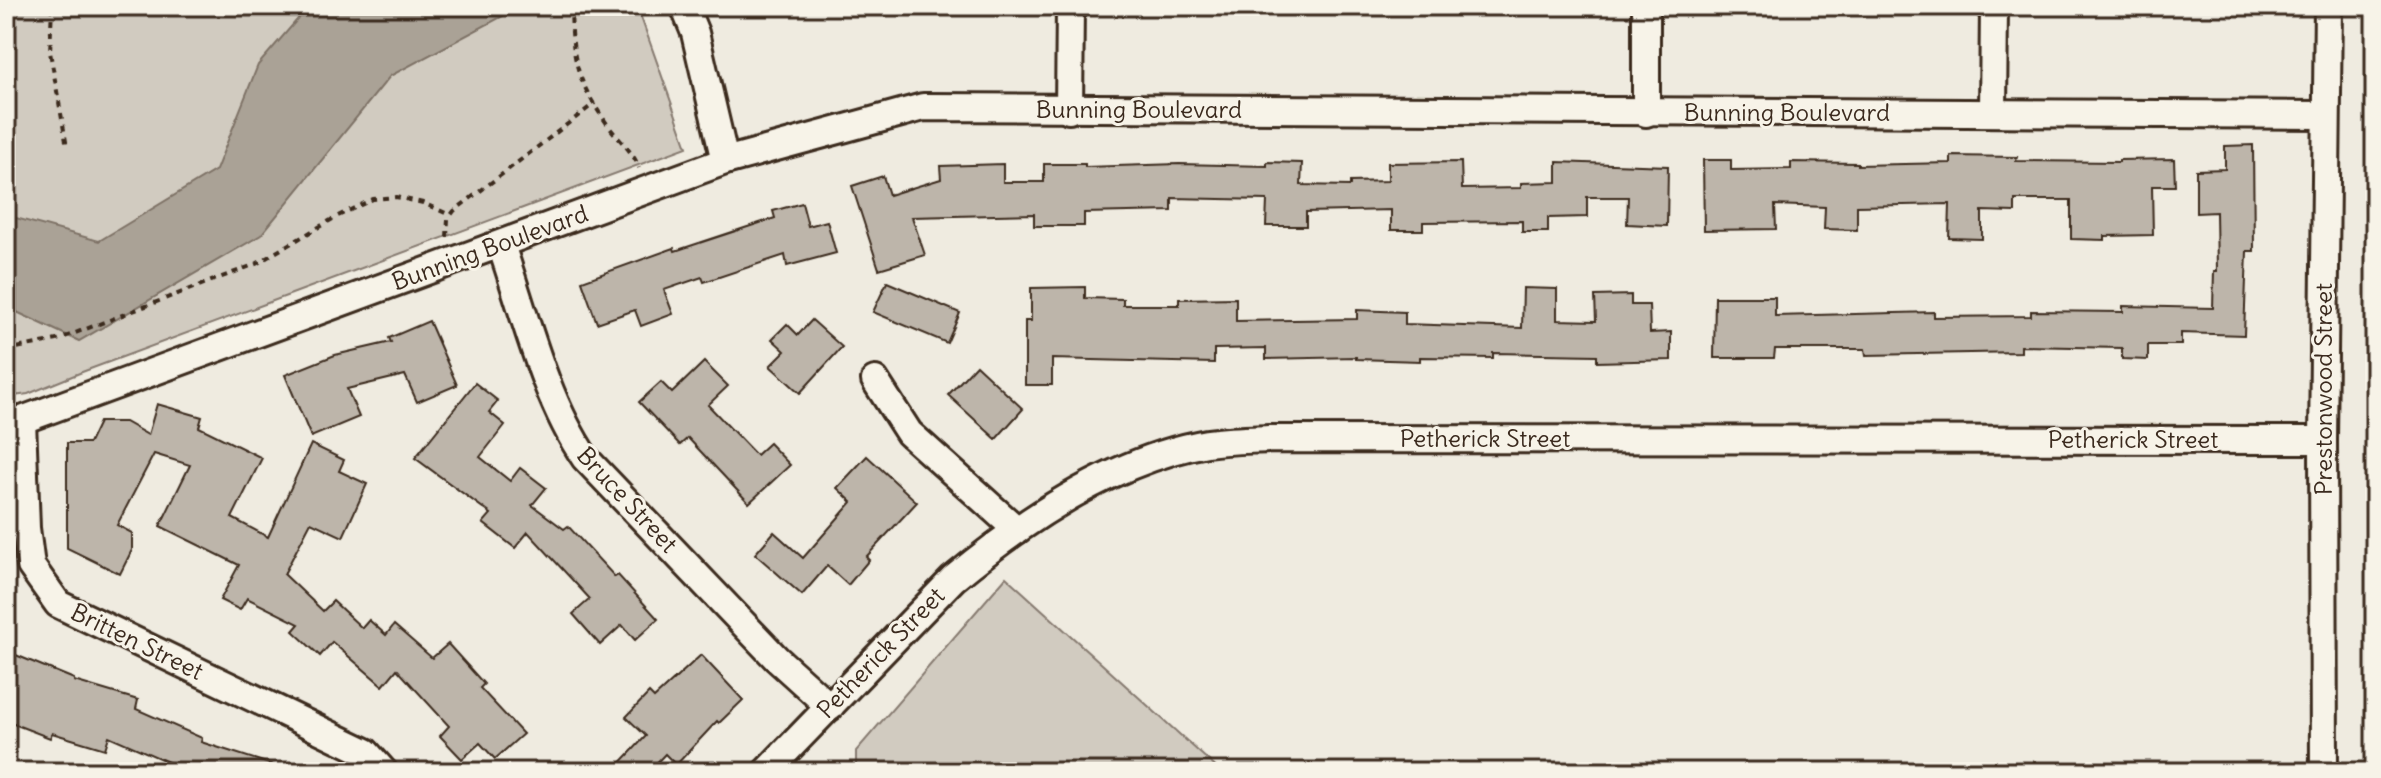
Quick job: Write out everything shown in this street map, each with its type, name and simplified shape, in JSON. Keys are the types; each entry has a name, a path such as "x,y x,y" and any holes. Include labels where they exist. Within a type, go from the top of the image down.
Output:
{"street":[{"path":"684,6 695,33 725,161"},
{"path":"1069,110 1070,6"},
{"path":"1646,6 1646,113"},
{"path":"1993,113 1994,6"},
{"name":"Prestonwood Street","path":"2324,772 2323,440 2328,6"},
{"name":"Bunning Boulevard","path":"14,421 725,161 923,107 2326,115"},
{"name":"Bruce Street","path":"501,245 555,402 569,434 585,458 777,659 830,707"},
{"path":"875,380 909,433 1017,530"},
{"name":"Britten Street","path":"14,421 31,566 58,604 366,752 384,772"},
{"name":"Petherick Street","path":"776,769 830,707 953,579 1017,530 1103,479 1131,466 1195,446 1228,441 2323,440"}],"path":[{"path":"52,6 50,52 67,147"},
{"path":"571,6 575,65 595,103 638,163 640,171"},
{"path":"446,242 450,215 595,103"},
{"path":"6,350 57,340 256,264 373,199 396,197 423,203 450,215"}],"shaded area":[{"path":"6,6 637,6 687,147 28,394 6,397"},
{"path":"309,6 502,6 503,16 390,76 261,235 79,341 6,307 6,206 12,217 99,241 216,170 258,65"},
{"path":"1006,577 1221,772 856,772 856,751"}],"building":[{"path":"2253,145 2254,251 2247,251 2244,335 2181,333 2181,345 2148,345 2148,360 2122,359 2122,348 2021,346 2021,352 1866,355 1865,349 1775,349 1774,358 1714,358 1715,297 1775,297 1775,316 1934,312 1934,317 2031,316 2031,311 2123,312 2123,306 2213,308 2214,271 2217,271 2216,212 2196,213 2196,170 2225,169 2225,146"},
{"path":"1951,156 2017,157 2016,161 2174,159 2175,186 2152,186 2153,235 2105,236 2105,240 2071,239 2071,200 2015,200 2015,212 1982,211 1982,239 1949,238 1950,204 1857,206 1857,230 1824,229 1825,207 1775,205 1776,229 1704,230 1703,160 1731,160 1731,170 1791,169 1791,162 1858,165 1951,163"},
{"path":"1267,162 1302,163 1301,185 1350,186 1350,182 1388,181 1388,163 1461,162 1462,189 1521,188 1521,183 1557,182 1557,162 1668,166 1667,226 1627,224 1628,197 1587,197 1587,217 1548,218 1548,232 1522,232 1522,221 1423,222 1423,230 1391,230 1391,210 1306,212 1306,226 1266,226 1267,200 1172,198 1172,211 1084,213 1084,226 1034,226 1034,214 912,217 925,255 879,269 852,186 883,176 889,195 941,179 940,166 1003,164 1003,182 1044,182 1044,164 1085,164 1085,167 1179,164 1267,166"},
{"path":"802,203 808,226 827,221 836,253 787,266 785,255 704,282 702,277 664,290 673,314 641,326 635,310 597,323 582,281 674,248 675,251 775,218 773,211"},
{"path":"887,282 960,313 947,343 873,312"},
{"path":"1085,287 1085,298 1123,299 1123,305 1179,305 1179,299 1236,298 1236,321 1357,319 1357,310 1405,312 1405,324 1522,328 1523,288 1557,289 1557,320 1596,321 1595,296 1631,295 1631,305 1649,305 1650,333 1671,332 1671,360 1597,362 1597,355 1493,353 1493,358 1420,357 1420,361 1356,357 1266,359 1266,348 1214,349 1214,363 1052,359 1052,385 1025,385 1025,321 1031,321 1031,288"},
{"path":"812,320 842,347 800,393 770,366 785,351 772,339 787,324 798,335"},
{"path":"429,321 457,385 417,402 405,375 347,389 359,417 311,437 285,375 335,355 391,342 389,338"},
{"path":"704,362 728,386 708,405 756,455 769,443 790,465 749,503 688,438 680,445 639,402 661,382 672,393"},
{"path":"976,365 1023,409 996,439 948,395"},
{"path":"475,383 498,401 489,412 505,425 480,457 510,481 520,468 546,488 532,505 564,529 568,526 658,619 635,640 622,625 600,645 573,614 590,599 528,532 515,548 483,523 491,514 415,458"},
{"path":"157,404 202,417 199,427 262,458 232,518 268,537 311,444 344,460 339,471 367,484 343,537 311,522 284,574 323,611 333,601 362,628 369,620 386,635 394,625 432,658 448,644 484,684 480,688 523,734 495,759 480,743 462,759 440,736 449,726 397,669 383,686 332,642 320,656 293,631 299,624 247,598 240,610 220,600 239,565 160,526 190,465 154,454 117,525 132,533 132,550 120,574 67,548 67,443 89,443 99,422 125,422 148,435"},
{"path":"867,456 917,502 866,557 869,560 848,585 827,566 802,595 755,554 774,532 803,558 852,502 837,488"},
{"path":"6,651 74,681 138,700 136,709 202,738 201,742 282,768 281,772 191,772 109,736 105,749 52,733 50,738 6,721"},
{"path":"701,655 743,700 719,723 717,721 676,765 665,754 648,772 612,772 646,736 626,717 649,693 654,698"}]}
